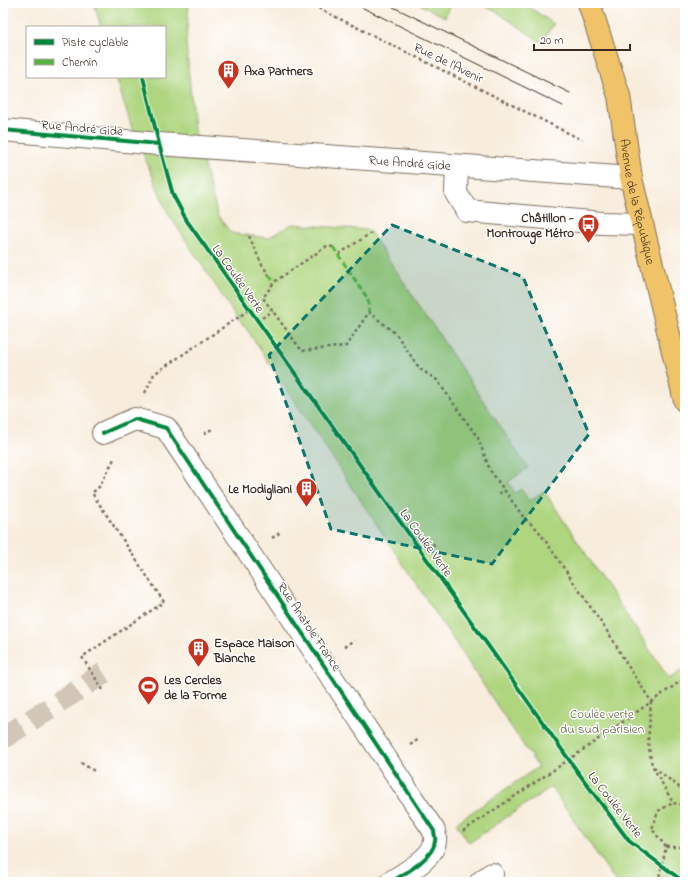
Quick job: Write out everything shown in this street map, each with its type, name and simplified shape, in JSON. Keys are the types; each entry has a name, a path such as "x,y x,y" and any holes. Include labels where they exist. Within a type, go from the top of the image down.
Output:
{"main road":[{"name":"Avenue de la République","path":"588,3 619,96 631,178 685,402"}],"street":[{"name":"Rue André Gide","path":"3,130 108,140 631,178"},
{"name":"Rue André Gide","path":"457,166 456,193 467,211 602,223 642,224"},
{"path":"103,433 135,419"},
{"name":"Rue Anatole France","path":"135,419 166,428 434,831 436,842"},
{"path":"391,882 417,865 429,855 436,842"}],"path":[{"path":"339,254 371,233"},
{"path":"249,236 262,265 269,275"},
{"path":"257,321 273,311 263,298 274,282 327,246 333,247"},
{"path":"103,690 82,657 164,602 92,493 99,488 135,419 154,374 249,310"},
{"path":"500,494 504,490"},
{"path":"422,552 436,543"},
{"path":"340,650 354,640"},
{"path":"436,842 450,841 570,759 651,700 685,678"},
{"path":"651,700 648,744 652,766 673,802 685,806"},
{"path":"406,748 420,739"},
{"path":"81,762 96,772"},
{"path":"652,766 685,792"},
{"path":"666,847 652,829 658,811 673,802"},
{"path":"666,847 682,847 685,844"},
{"path":"658,882 666,847"},
{"path":"659,864 665,868"}],"highlighted area":[{"path":"392,225 523,277 589,434 492,564 331,529 269,355"}],"green space":[{"name":"Coulée verte du sud parisien","path":"94,3 189,3 186,42 194,130 218,216 231,233 268,238 292,224 369,230 528,468 508,482 515,493 521,489 529,501 544,491 669,679 685,668 685,734 679,739 685,748 685,882 616,882 551,787 469,843 456,823 538,767 244,325 242,326 168,213 131,125 116,78 166,78 166,26 101,26"},
{"path":"417,3 451,3 445,17"},
{"path":"478,3 523,3 554,24 541,42 497,12"}],"tunnel":[{"path":"3,738 104,673"}],"tram line":[{"path":"353,3 563,106"},
{"path":"385,3 570,93"}],"marked path":[{"path":"333,247 368,299 369,312"},
{"path":"269,275 274,282"}],"cycle path":[{"name":"La Coulée Verte","path":"143,78 173,195 187,221 577,771 629,841 684,882"},
{"path":"3,130 159,144"},
{"path":"103,433 135,419 166,428 434,831 435,840 430,853 418,865 391,882"}],"place":[{"name":"Axa Partners","path":"228,90"},
{"name":"Châtillon - Montrouge Métro","path":"589,244"},
{"name":"Le Modigliani","path":"307,508"},
{"name":"Espace Maison Blanche","path":"199,668"},
{"name":"Les Cercles de la Forme","path":"148,706"}]}
